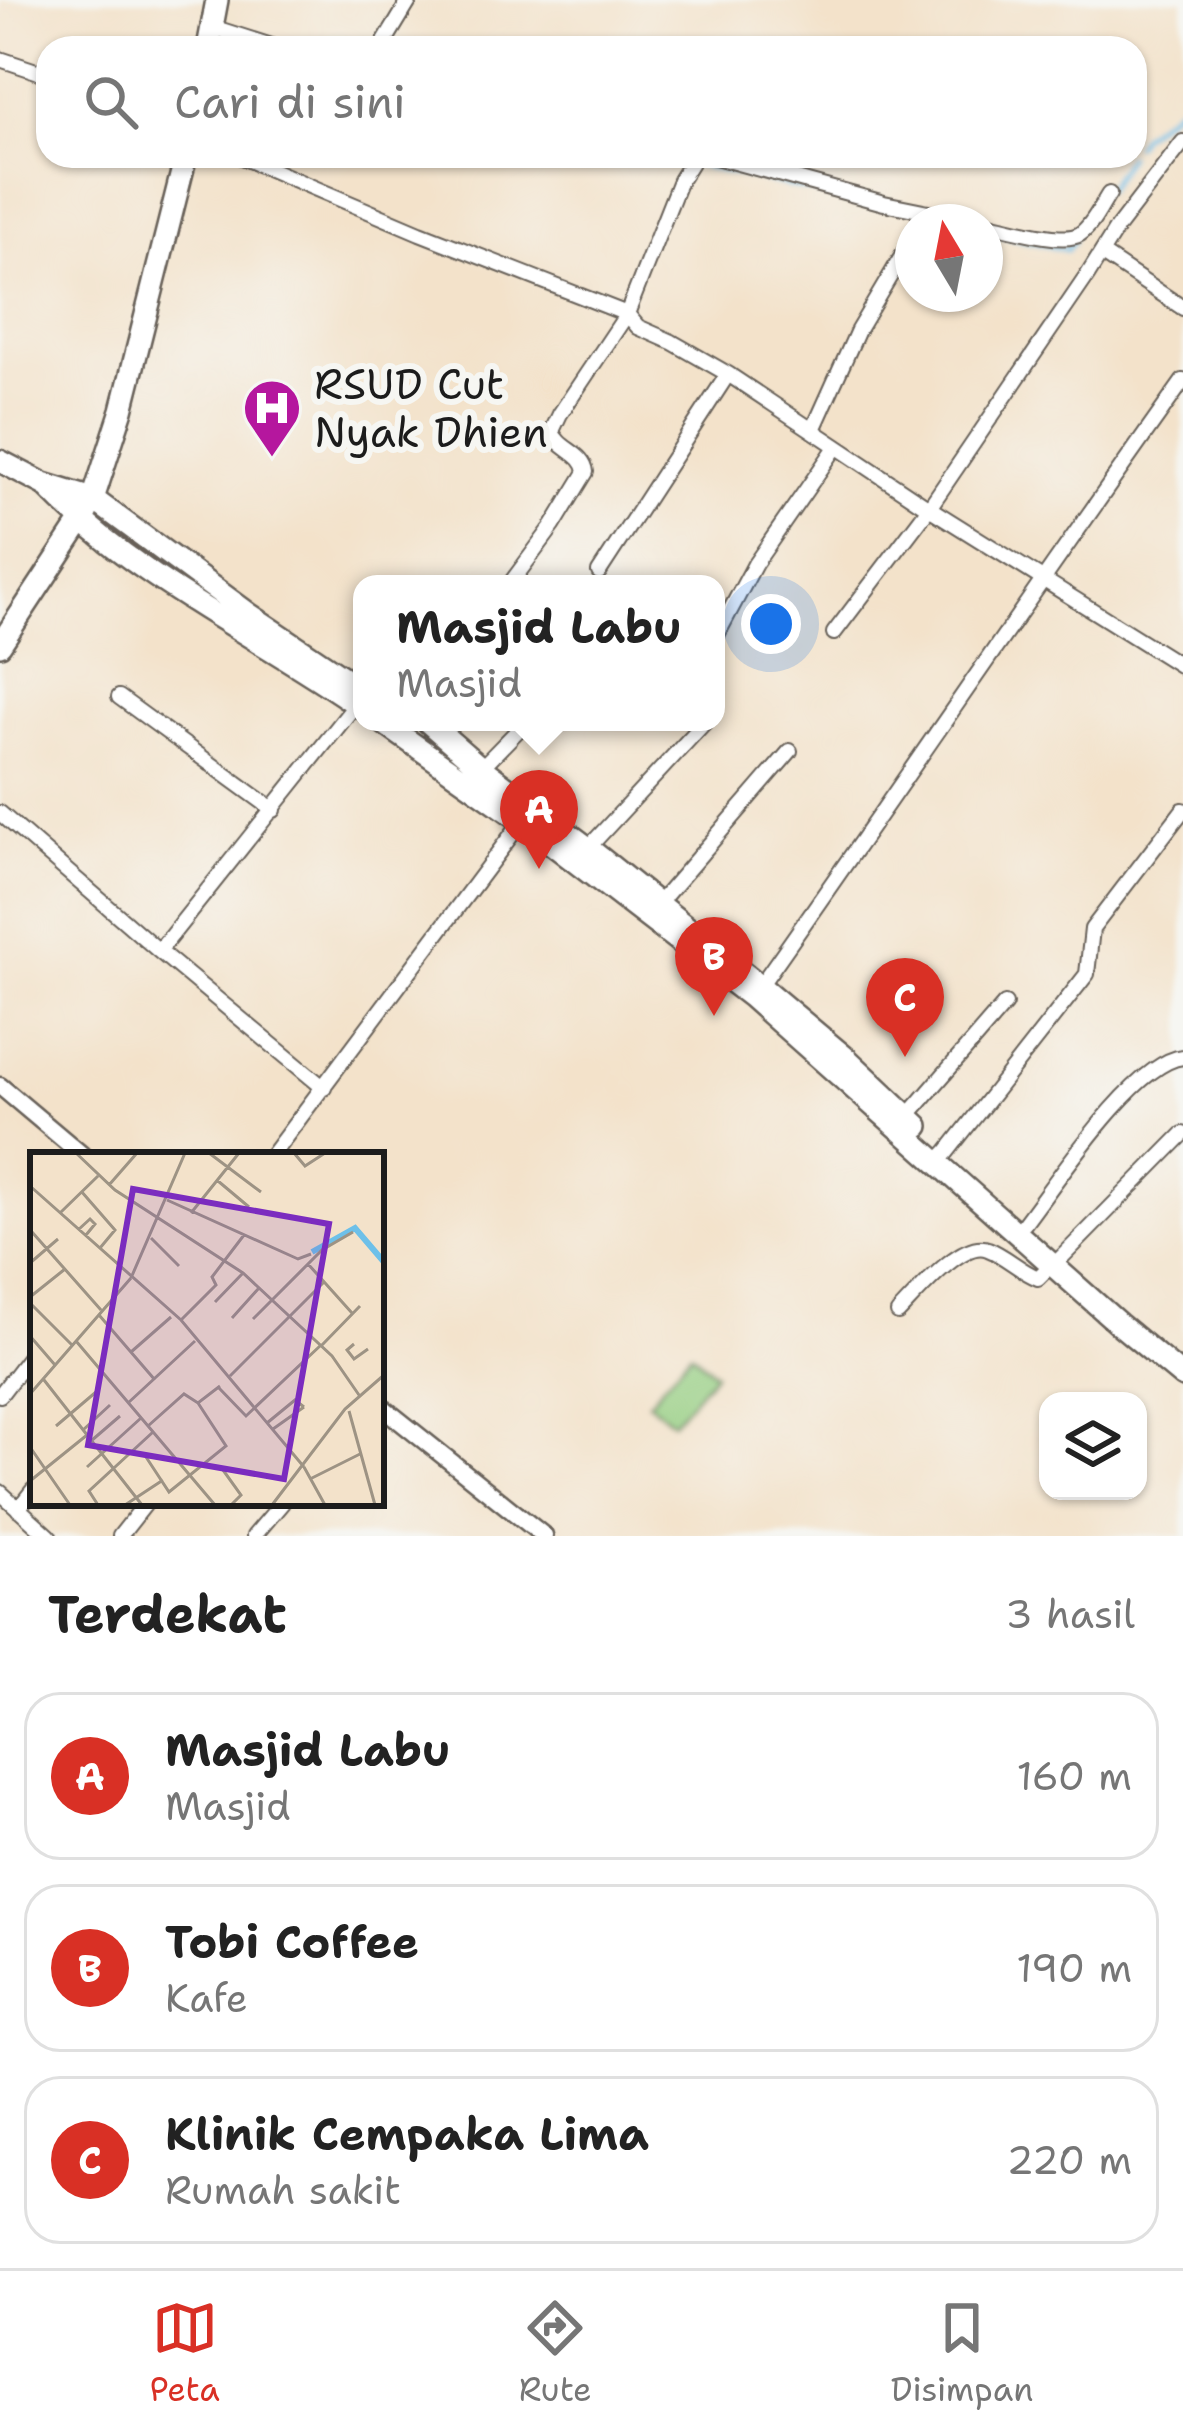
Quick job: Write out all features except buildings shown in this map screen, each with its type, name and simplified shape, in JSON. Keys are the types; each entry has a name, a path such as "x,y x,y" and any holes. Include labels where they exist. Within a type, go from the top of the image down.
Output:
{"main road":[{"path":"210,36 218,0"},
{"path":"0,645 93,500 122,410 183,168"},
{"path":"0,461 44,484 93,500 353,695"},
{"path":"44,484 81,522 126,557 353,696"},
{"path":"395,731 751,997 1024,1225 1056,1262 1183,1361"},
{"path":"439,731 846,1058 908,1116 942,1156 1183,1378"}],"street":[{"path":"388,36 410,0"},
{"path":"0,59 36,71"},
{"path":"834,633 929,508 1117,228 1183,142"},
{"path":"267,168 627,314 638,327 728,374 1183,668"},
{"path":"517,575 586,472 583,460 551,431 627,314 687,168"},
{"path":"756,168 895,205"},
{"path":"1003,227 1079,235 1108,194"},
{"path":"1102,254 1183,308"},
{"path":"813,430 858,330 895,268"},
{"path":"598,572 728,374"},
{"path":"760,986 1183,381"},
{"path":"725,620 755,564 836,447"},
{"path":"119,697 274,810"},
{"path":"159,951 353,709"},
{"path":"482,768 517,731"},
{"path":"588,848 697,731"},
{"path":"658,904 790,751"},
{"path":"942,1156 1087,974 1092,929 1183,810"},
{"path":"0,813 324,1088"},
{"path":"274,1152 521,821"},
{"path":"908,1116 1005,1004"},
{"path":"1024,1225 1140,1079 1166,1061 1183,1057"},
{"path":"0,1086 78,1152"},
{"path":"898,1313 968,1248 985,1246 1038,1278 1183,1134"},
{"path":"0,1395 30,1356"},
{"path":"384,1408 544,1536"},
{"path":"0,1492 49,1536"},
{"path":"18,1509 30,1494"},
{"path":"121,1536 144,1506"},
{"path":"254,1536 279,1506"}],"green space":[{"path":"691,1352 715,1373 673,1422 648,1402"}],"waterway":[{"path":"1147,130 1183,103"},
{"path":"711,168 841,198"},
{"path":"1106,190 1120,168"},
{"path":"1003,235 1067,250 1074,240"}],"place":[{"name":"RSUD Cut Nyak Dhien","path":"272,459"},
{"name":"Masjid Labu","path":"539,869"},
{"name":"Tobi Coffee","path":"714,1016"},
{"name":"Klinik Cempaka Lima","path":"905,1057"}]}
